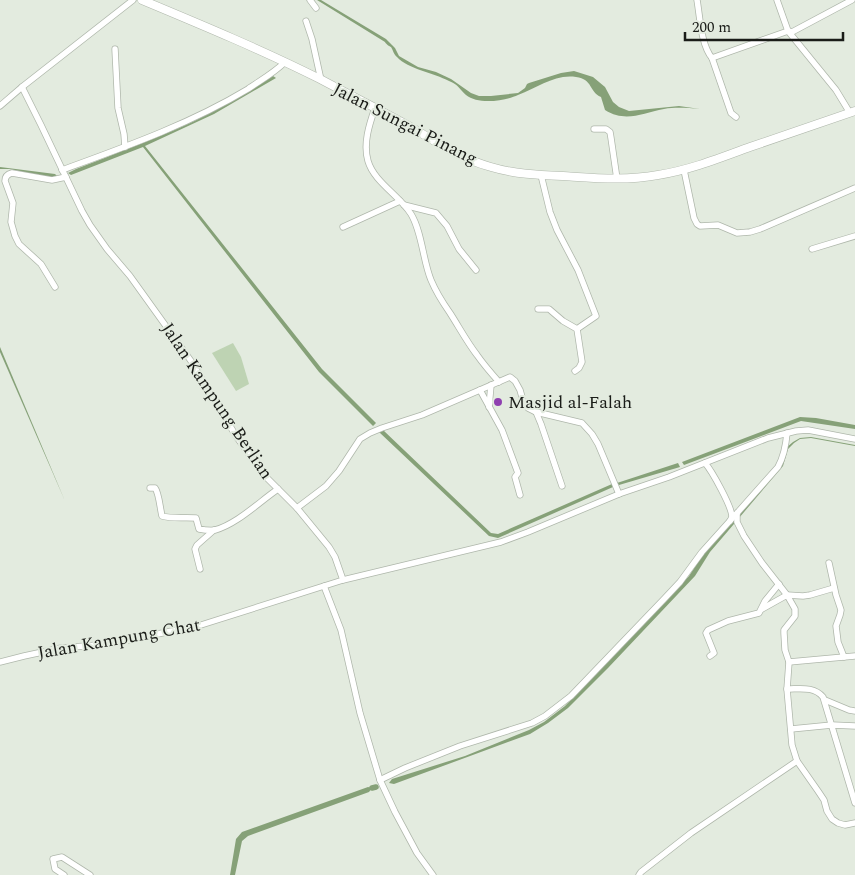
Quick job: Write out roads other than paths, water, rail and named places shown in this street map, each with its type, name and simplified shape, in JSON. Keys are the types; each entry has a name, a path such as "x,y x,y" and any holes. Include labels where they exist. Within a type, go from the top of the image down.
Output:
{"street":[{"path":"0,106 133,0"},
{"name":"Jalan Sungai Pinang","path":"142,0 285,62 375,108 466,158 491,167 541,175 617,179 651,176 684,170 852,112"},
{"path":"310,0 316,8"},
{"path":"697,0 708,52 712,58 731,113 736,117"},
{"path":"777,0 788,31 852,112"},
{"path":"712,58 788,31 792,32 852,0"},
{"path":"306,21 321,80"},
{"path":"115,49 118,108 124,134 124,147"},
{"path":"62,170 196,117 277,70 285,62"},
{"name":"Jalan Kampung Berlian","path":"22,87 90,226 130,276 191,361 236,436 263,474 297,508 335,557 343,580"},
{"path":"375,108 369,124 367,138 368,161 372,169 413,218 436,290 476,355 498,382"},
{"path":"594,129 606,129 611,134 617,179"},
{"path":"684,170 694,218 697,224 703,226 718,225 737,233 760,229 855,188"},
{"path":"55,287 41,264 16,240 11,222 12,200 5,179 8,174 12,173 52,180 66,177"},
{"path":"541,175 550,212 557,230 578,270 596,316 577,329"},
{"path":"343,227 402,203 436,213 448,226 464,257 476,270"},
{"path":"812,249 855,236"},
{"path":"538,309 549,309 563,321 577,329"},
{"path":"574,371 579,368 582,362 577,329"},
{"path":"297,508 326,486 339,471 360,440 382,428 422,415 510,377 515,381 524,404 528,408 536,412 582,423 598,444 620,494"},
{"path":"489,407 491,385"},
{"path":"480,390 502,430 518,473 515,477 520,495"},
{"path":"536,412 562,486"},
{"path":"433,875 417,853 380,780 360,713 341,630 324,586 501,542 620,494 768,438 808,430 855,439"},
{"path":"380,780 460,746 532,723 545,716 571,696 680,582 702,552 733,521 737,513 778,467 785,450 787,433"},
{"path":"705,463 710,468 719,485 730,509 733,521 762,564 787,595 796,612 784,630 785,650 789,662 787,689 792,745 796,761 824,800 827,811 832,819 845,825 855,823"},
{"path":"150,488 155,488 158,492 162,516 168,518 196,518 199,529 214,530"},
{"path":"200,569 195,549 197,545 214,530 243,515 278,489"},
{"path":"829,563 841,613 836,626 836,636 844,658"},
{"path":"762,609 765,601 779,584"},
{"name":"Jalan Kampung Chat","path":"0,662 61,648 110,644 201,625 324,586"},
{"path":"710,656 714,653 706,633 708,630 728,621 756,614 787,595 810,596 834,588"},
{"path":"789,662 855,656"},
{"path":"787,689 808,688 821,694 825,700 855,802"},
{"path":"825,700 855,711"},
{"path":"791,729 832,725 855,726"},
{"path":"639,875 692,833 796,761"},
{"path":"64,875 55,869 53,859 62,857 90,875"}],"waterway":[{"path":"372,788 376,787"}],"place":[{"name":"Masjid al-Falah","path":"498,402"}]}
